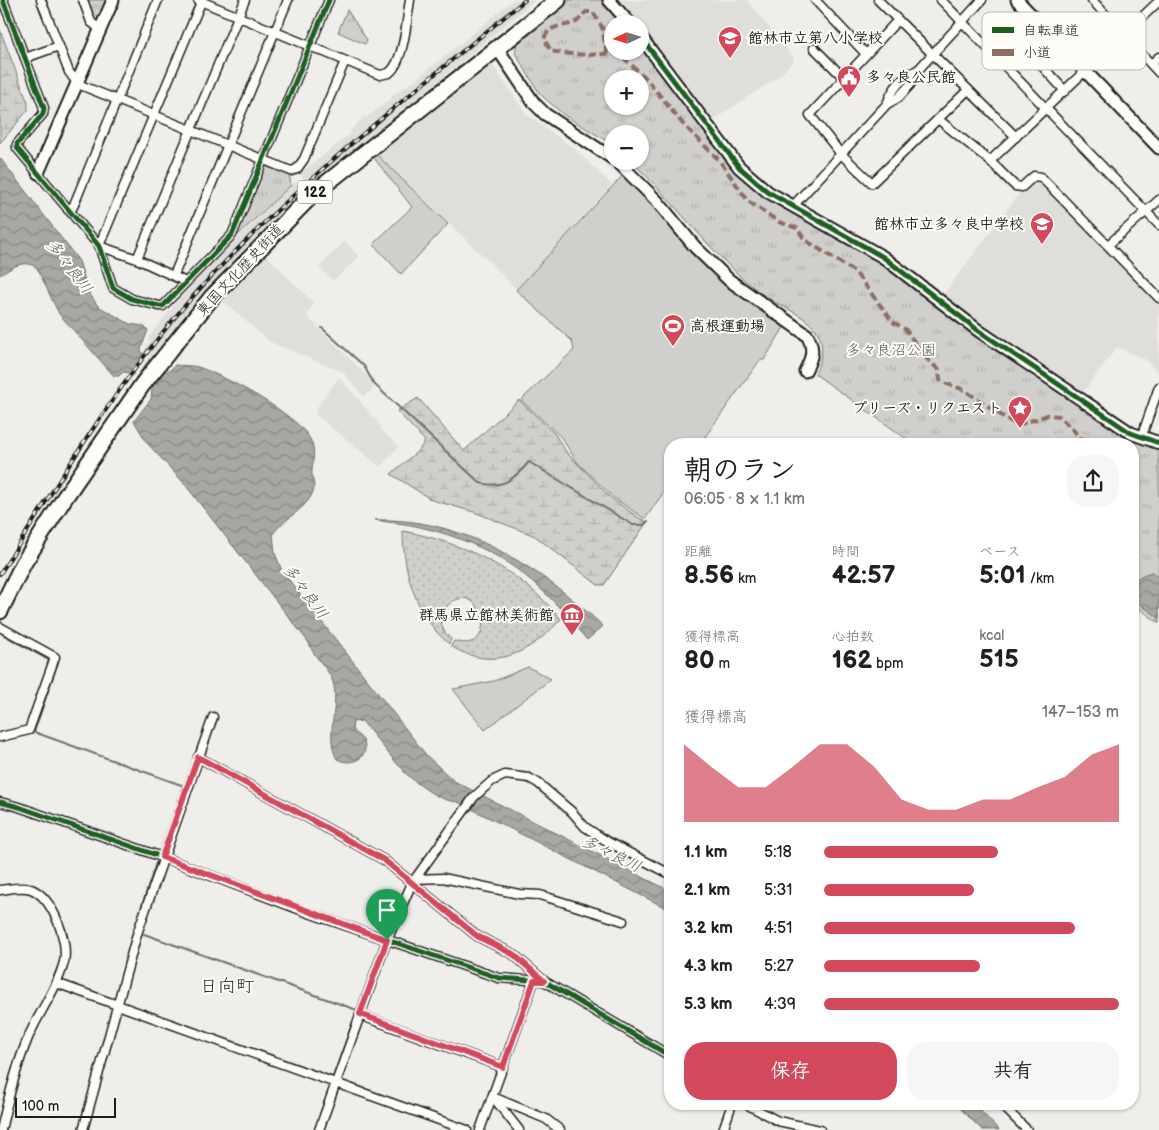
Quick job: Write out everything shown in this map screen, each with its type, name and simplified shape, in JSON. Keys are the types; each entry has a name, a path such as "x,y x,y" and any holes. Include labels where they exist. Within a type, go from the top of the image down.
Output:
{"highway":[{"name":"東国文化歴史街道","path":"0,611 25,561 142,385 212,297 308,198 558,0"}],"street":[{"path":"3,0 44,108 43,114 17,144 17,148 99,246 112,288 132,299 163,306 232,235 328,0"},
{"path":"42,0 58,46 72,78 78,84 289,170 294,171 299,167 345,61"},
{"path":"83,0 91,22 101,30"},
{"path":"38,173 113,0"},
{"path":"68,210 73,206 158,0"},
{"path":"137,259 245,0"},
{"path":"174,275 288,0"},
{"path":"99,246 201,1 380,75 392,72 404,38 410,0"},
{"path":"608,0 622,15"},
{"path":"815,0 866,54"},
{"path":"878,0 1016,137"},
{"path":"941,0 982,42"},
{"path":"792,207 887,104 892,91 902,78 918,70 982,0"},
{"path":"1017,0 1028,12"},
{"path":"1092,0 1103,12"},
{"path":"1146,12 1157,1"},
{"path":"898,20 810,115 841,154 872,183 968,90"},
{"path":"25,58 58,46"},
{"path":"496,48 534,103 545,114 604,153"},
{"path":"649,48 739,167 768,192 882,257 979,332 1141,438 1159,443"},
{"path":"814,48 844,78"},
{"path":"1151,64 1159,57"},
{"path":"1146,59 1159,73"},
{"path":"1009,70 1159,225"},
{"path":"1046,70 1065,91"},
{"path":"990,161 1086,72 1159,148"},
{"path":"938,120 990,161 1015,186 1022,186 1034,176 1041,177 1159,298"},
{"path":"626,170 657,201 695,247 729,280 807,335 813,348 805,372"},
{"path":"1108,246 1159,200"},
{"path":"99,246 137,259 186,282"},
{"path":"1141,438 1159,388"},
{"path":"0,627 55,657 29,730 0,737"},
{"path":"84,1130 117,1005 162,857 213,717"},
{"path":"198,757 362,846 414,881 477,936 513,954 544,981 664,1052"},
{"path":"319,1130 387,940 414,881 484,787 505,775 529,778 538,783 572,812 584,827 608,842 664,871"},
{"path":"0,802 162,857 387,940 499,978 544,981"},
{"path":"414,881 443,878 519,894 540,895 623,920"},
{"path":"0,890 32,890 41,895 54,912 64,951 64,960 56,983 28,1038 8,1099 1,1130"},
{"path":"480,1130 534,981"},
{"path":"56,983 467,1130"},
{"path":"360,1014 503,1067"},
{"path":"493,1097 519,1130"},
{"path":"493,1097 546,1119 560,1130"},
{"path":"722,1130 730,1110"},
{"path":"757,1110 778,1121 820,1130"},
{"path":"1007,1110 1027,1130"}],"shaded area":[{"path":"513,0 535,0 311,188 308,184 302,189 305,192 250,246 153,359 144,350 149,342 148,338 190,285 291,185 295,182 299,185 304,180 300,174 351,133 350,131 364,116 366,118 392,98 391,96 417,79"},
{"name":"館林市立第八小学校","path":"617,0 747,0 793,57 794,61 777,78 713,120 649,36 649,15 631,15"},
{"path":"487,65 493,66 527,115 576,150 612,185 516,290 502,274 373,151"},
{"name":"館林市立多々良中学校","path":"1040,179 1159,302 1159,374 1146,360 1117,347 1085,390 1081,390 942,296 1019,194 1035,180"},
{"path":"345,241 359,257 333,281 319,267"},
{"path":"263,252 314,303 307,316 367,376 373,388 364,397 343,372 270,342 223,301 222,295"},
{"path":"339,377 380,425 381,430 399,446 380,467 315,414 319,404"}],"green space":[{"path":"87,0 106,0 99,16 93,16"},
{"name":"多々良沼公園","path":"570,0 601,0 615,15 604,15 604,60 649,60 649,56 732,165 756,189 777,204 864,251 962,326 1129,438 906,438 815,374 821,358 822,346 816,330 804,318 766,297 741,277 640,170 649,170 649,125 604,125 604,139 564,115 540,94 515,53 517,43"},
{"path":"347,10 367,40 365,44 338,32"},
{"path":"0,30 28,103 28,110 0,143"},
{"path":"373,151 448,224 401,274 373,244 412,207 371,154"},
{"path":"268,165 289,174 291,185 237,236 263,167"},
{"name":"高根運動場","path":"625,173 664,217 786,324 764,360 760,360 704,438 664,438 664,492 645,519 613,497 577,462 561,437 521,400 574,350 572,341 516,290"},
{"path":"418,398 464,451 519,400 554,433 567,453 611,498 647,522 604,585 598,585 535,536 474,512 432,500 391,474 419,450 425,441 397,411"},
{"name":"多々良沼公園","path":"1139,443 1159,448 1159,623 1139,608"},
{"path":"403,531 448,543 490,561 528,586 561,619 526,649 499,658 470,655 454,648 451,646 454,641 469,643 478,637 482,628 482,617 477,607 470,600 460,599 448,605 442,613 442,627 451,639 449,644 438,633 420,607 414,592 406,562"},
{"path":"528,667 551,679 485,730 453,689 494,681"}],"water":[{"name":"多々良川","path":"0,158 79,261 89,293 98,306 130,324 144,326 148,330 141,349 142,353 164,371 169,371 175,365 198,367 242,387 291,418 303,429 310,439 314,450 313,492 305,504 273,534 275,553 282,571 427,756 454,781 664,888 664,907 458,802 443,799 429,792 404,772 362,721 353,722 352,729 363,740 365,752 353,761 348,762 337,759 332,742 335,695 334,686 329,674 314,654 309,643 183,482 147,443 134,421 151,399 152,390 129,373 123,372 119,376 114,376 59,314 37,268 32,265 23,264 0,275"},
{"path":"375,520 408,521 439,527 470,537 499,550 527,566 553,585 603,626 587,640 569,618 533,582 495,555 473,544 414,526"},
{"path":"1152,572 1159,578 1159,618 1139,603 1139,577"},
{"path":"962,1110 980,1110 999,1130 982,1130"}],"pier":[{"path":"145,352 150,357 134,379 128,375"}],"waterway":[{"path":"322,328 364,366 374,384 480,483 495,485 507,481 513,478 529,462 633,525 644,525 648,521"},
{"path":"2,634 50,661"},
{"path":"57,665 34,732 184,786 160,851"},
{"path":"136,924 156,863"},
{"path":"144,934 357,1010 333,1077"},
{"path":"315,1130 330,1087"}],"railway":[{"path":"0,574 112,400 188,302 226,261 308,182 525,0"}],"marked path":[{"path":"604,38 602,27 593,12 586,12 574,23 553,28 546,34 544,39 551,51 584,55 604,54"},
{"path":"626,60 644,76 682,123 719,160 748,201 779,222 797,228 805,240 855,272 893,322 905,329 926,358 939,370 940,380 965,391 1018,425 1048,415 1059,416 1081,438"}],"cycle path":[{"path":"3,0 44,108 43,114 17,144 17,148 99,246 113,288 132,299 159,306 163,306 232,235 329,0"},
{"path":"649,48 739,167 768,192 883,257 979,331 1131,433 1159,443"},
{"path":"0,802 162,857 309,913 499,978 544,981 664,1052"}],"place":[{"name":"館林市立第八小学校","path":"730,59"},
{"name":"多々良公民館","path":"849,98"},
{"name":"館林市立多々良中学校","path":"1042,245"},
{"name":"高根運動場","path":"673,347"},
{"name":"プリーズ・リクエスト","path":"1020,429"},
{"name":"群馬県立館林美術館","path":"572,636"}],"district":[{"name":"日向町","path":"227,986"}],"route":[{"path":"198,757 272,796 384,860 477,936 513,954 544,981 534,981 503,1067 360,1014 387,940 309,913 162,857 198,757"}]}
